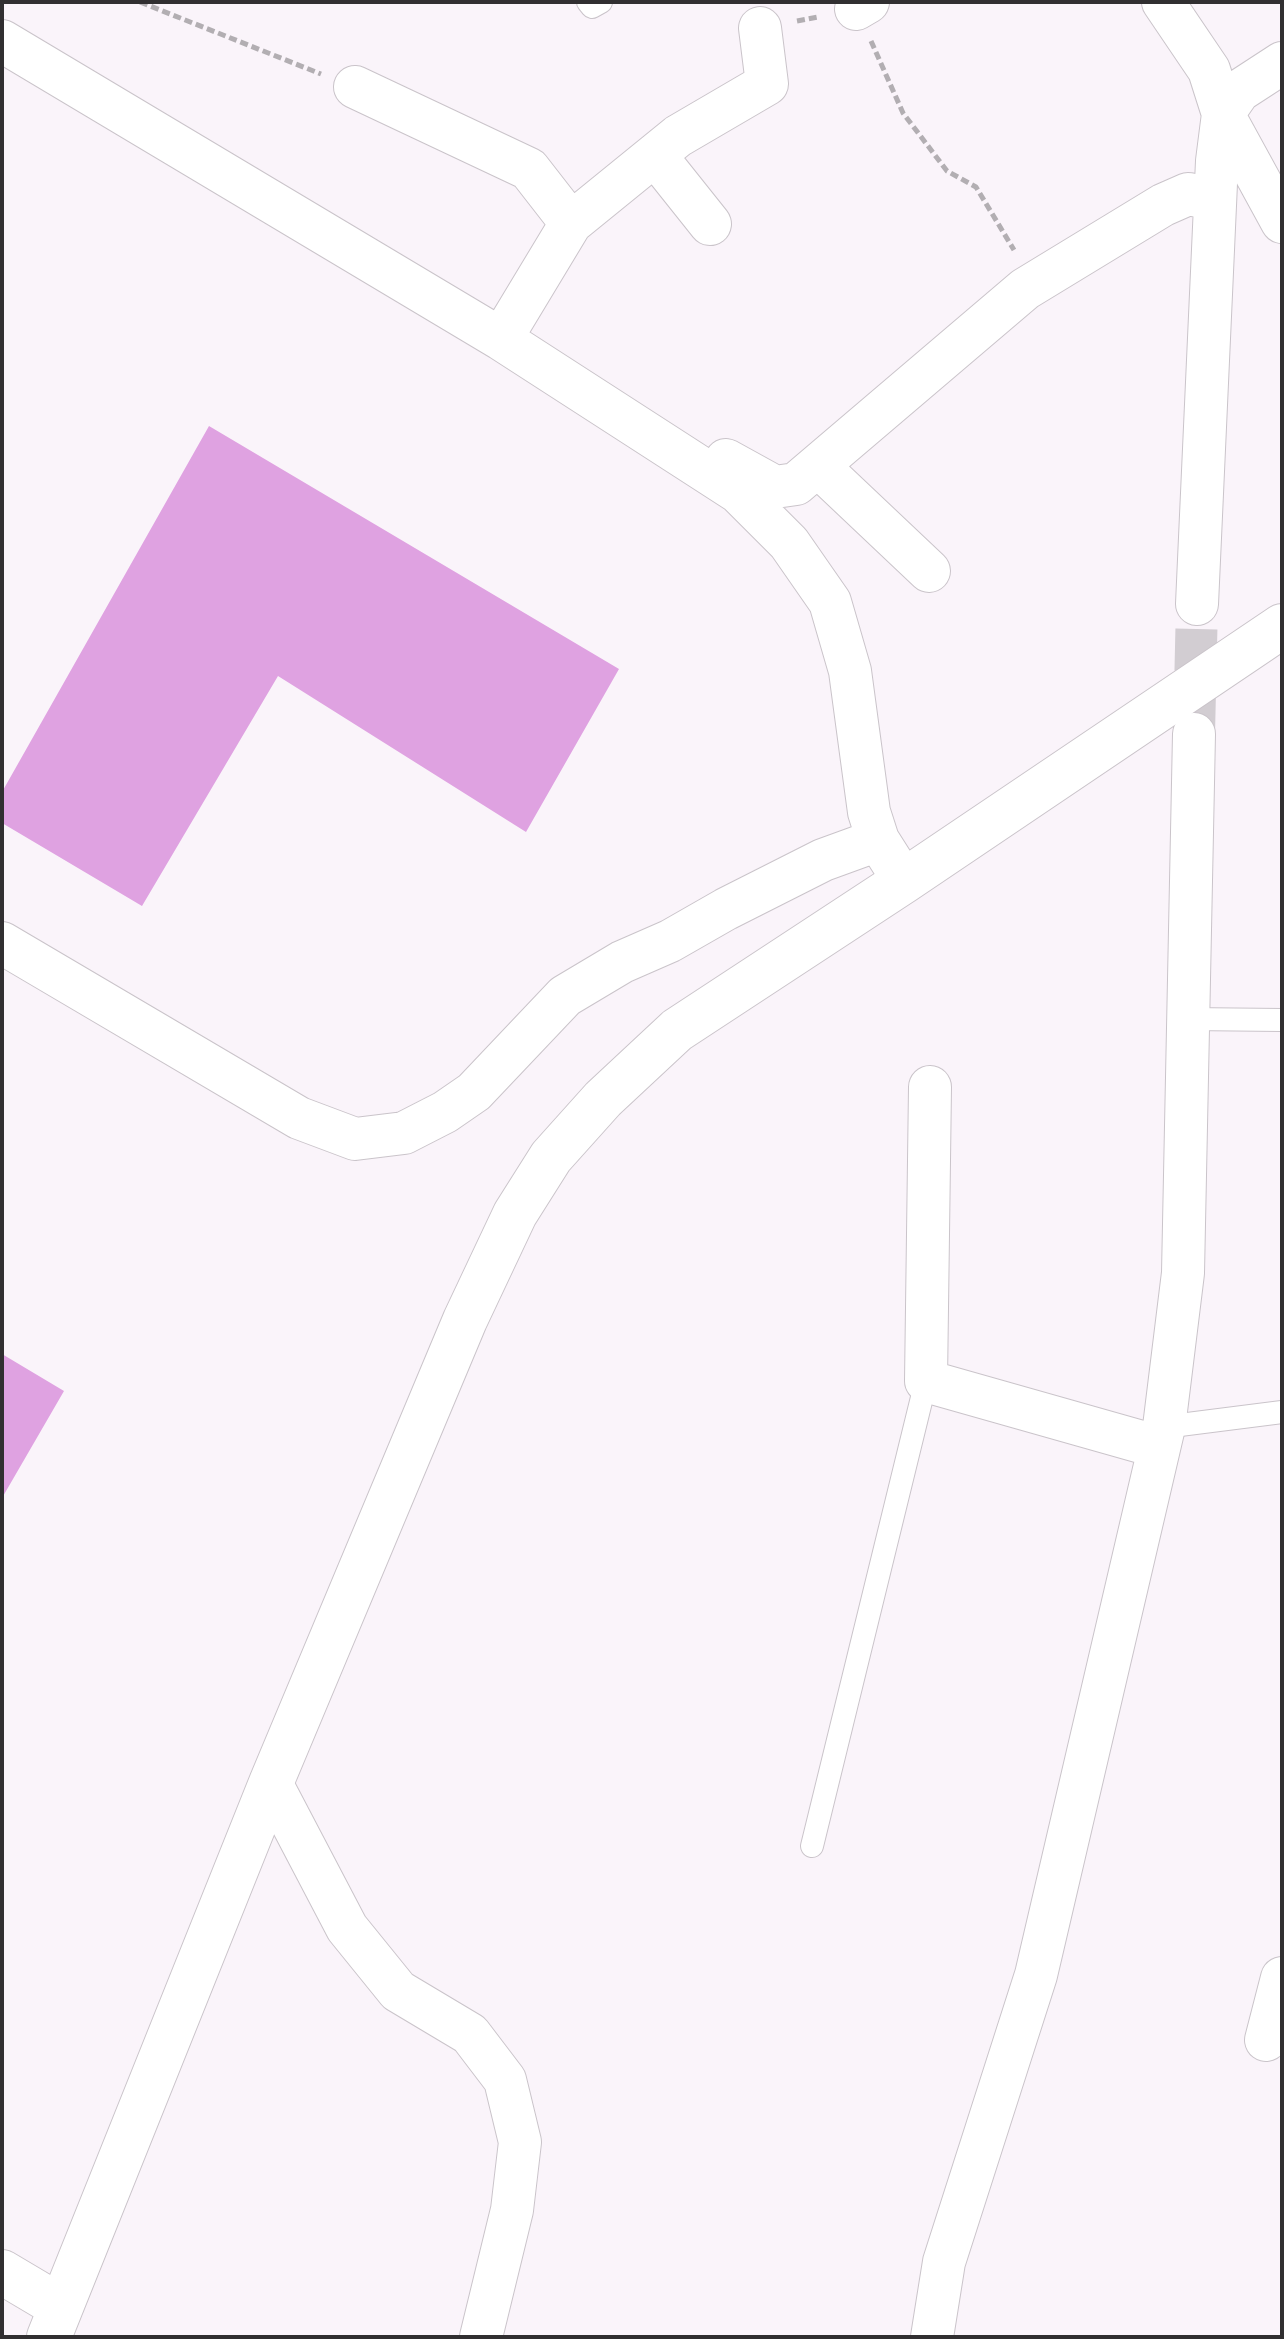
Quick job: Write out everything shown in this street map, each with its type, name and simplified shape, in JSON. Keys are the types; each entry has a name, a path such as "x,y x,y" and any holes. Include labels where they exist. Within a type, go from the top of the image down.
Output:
{"street":[{"path":"1163,2 1209,70 1223,114 1282,222"},
{"path":"501,339 571,223 678,136 767,84 756,15"},
{"path":"2,41 501,339 738,492 789,543 830,602 850,671 869,812 878,840 904,881"},
{"path":"1197,604 1215,199 1223,114 1239,91 1282,63"},
{"path":"355,87 529,169 571,223"},
{"path":"655,155 710,224"},
{"path":"645,432 698,444 775,487 796,484 1034,283 1163,205 1188,194 1215,199"},
{"path":"818,466 929,571"},
{"path":"2,2272 55,2322 271,1783 465,1320 515,1214 551,1157 603,1099 677,1030 1282,626"},
{"path":"932,2337 944,2262 1036,1975 1162,1437 1183,1273 1194,734"},
{"path":"2,943 299,1118 355,1139 404,1133 445,1112 474,1092 565,996 622,962 670,941 823,860 878,840"},
{"path":"930,1087 926,1381 1162,1437"},
{"path":"271,1783 347,1928 398,1991 470,2034 505,2080 520,2142 512,2210 481,2337"},
{"path":"1266,2040 1282,1978"}],"lane":[{"path":"588,2 592,7 601,2"},
{"path":"1188,1019 1282,1020"},
{"path":"812,1846 926,1381"},
{"path":"1162,1437 1282,1412"}],"path":[{"path":"140,2 355,87"},
{"path":"756,15 862,6 903,113 947,171 976,187 1034,283"}],"building":[{"path":"209,426 619,669 526,832 278,676 142,906 2,823 2,792"},
{"path":"2,1354 64,1391 2,1498"}],"tunnel":[{"path":"1194,734 1197,604"}]}
